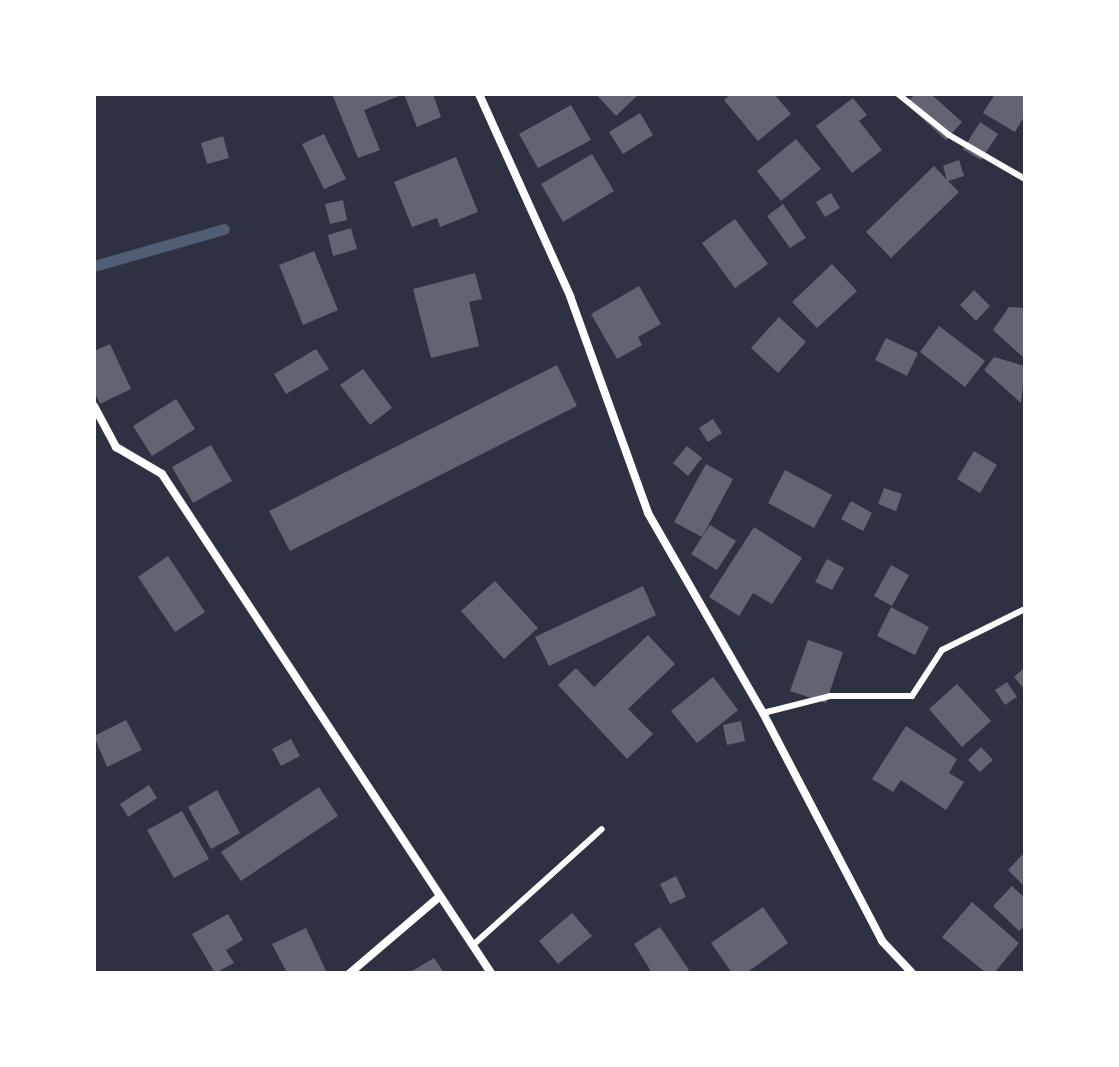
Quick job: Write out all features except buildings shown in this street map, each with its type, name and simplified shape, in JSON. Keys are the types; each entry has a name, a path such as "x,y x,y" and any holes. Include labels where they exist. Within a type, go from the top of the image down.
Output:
{"street":[{"path":"479,94 570,296 648,513 763,713 882,941 912,973"},
{"path":"94,406 116,447 162,474 491,973"},
{"path":"350,973 440,896"}],"lane":[{"path":"898,94 949,135 1025,179"},
{"path":"763,713 830,696 912,696 942,650 1025,609"},
{"path":"473,945 602,829"}],"waterway":[{"path":"94,266 224,229"}]}
